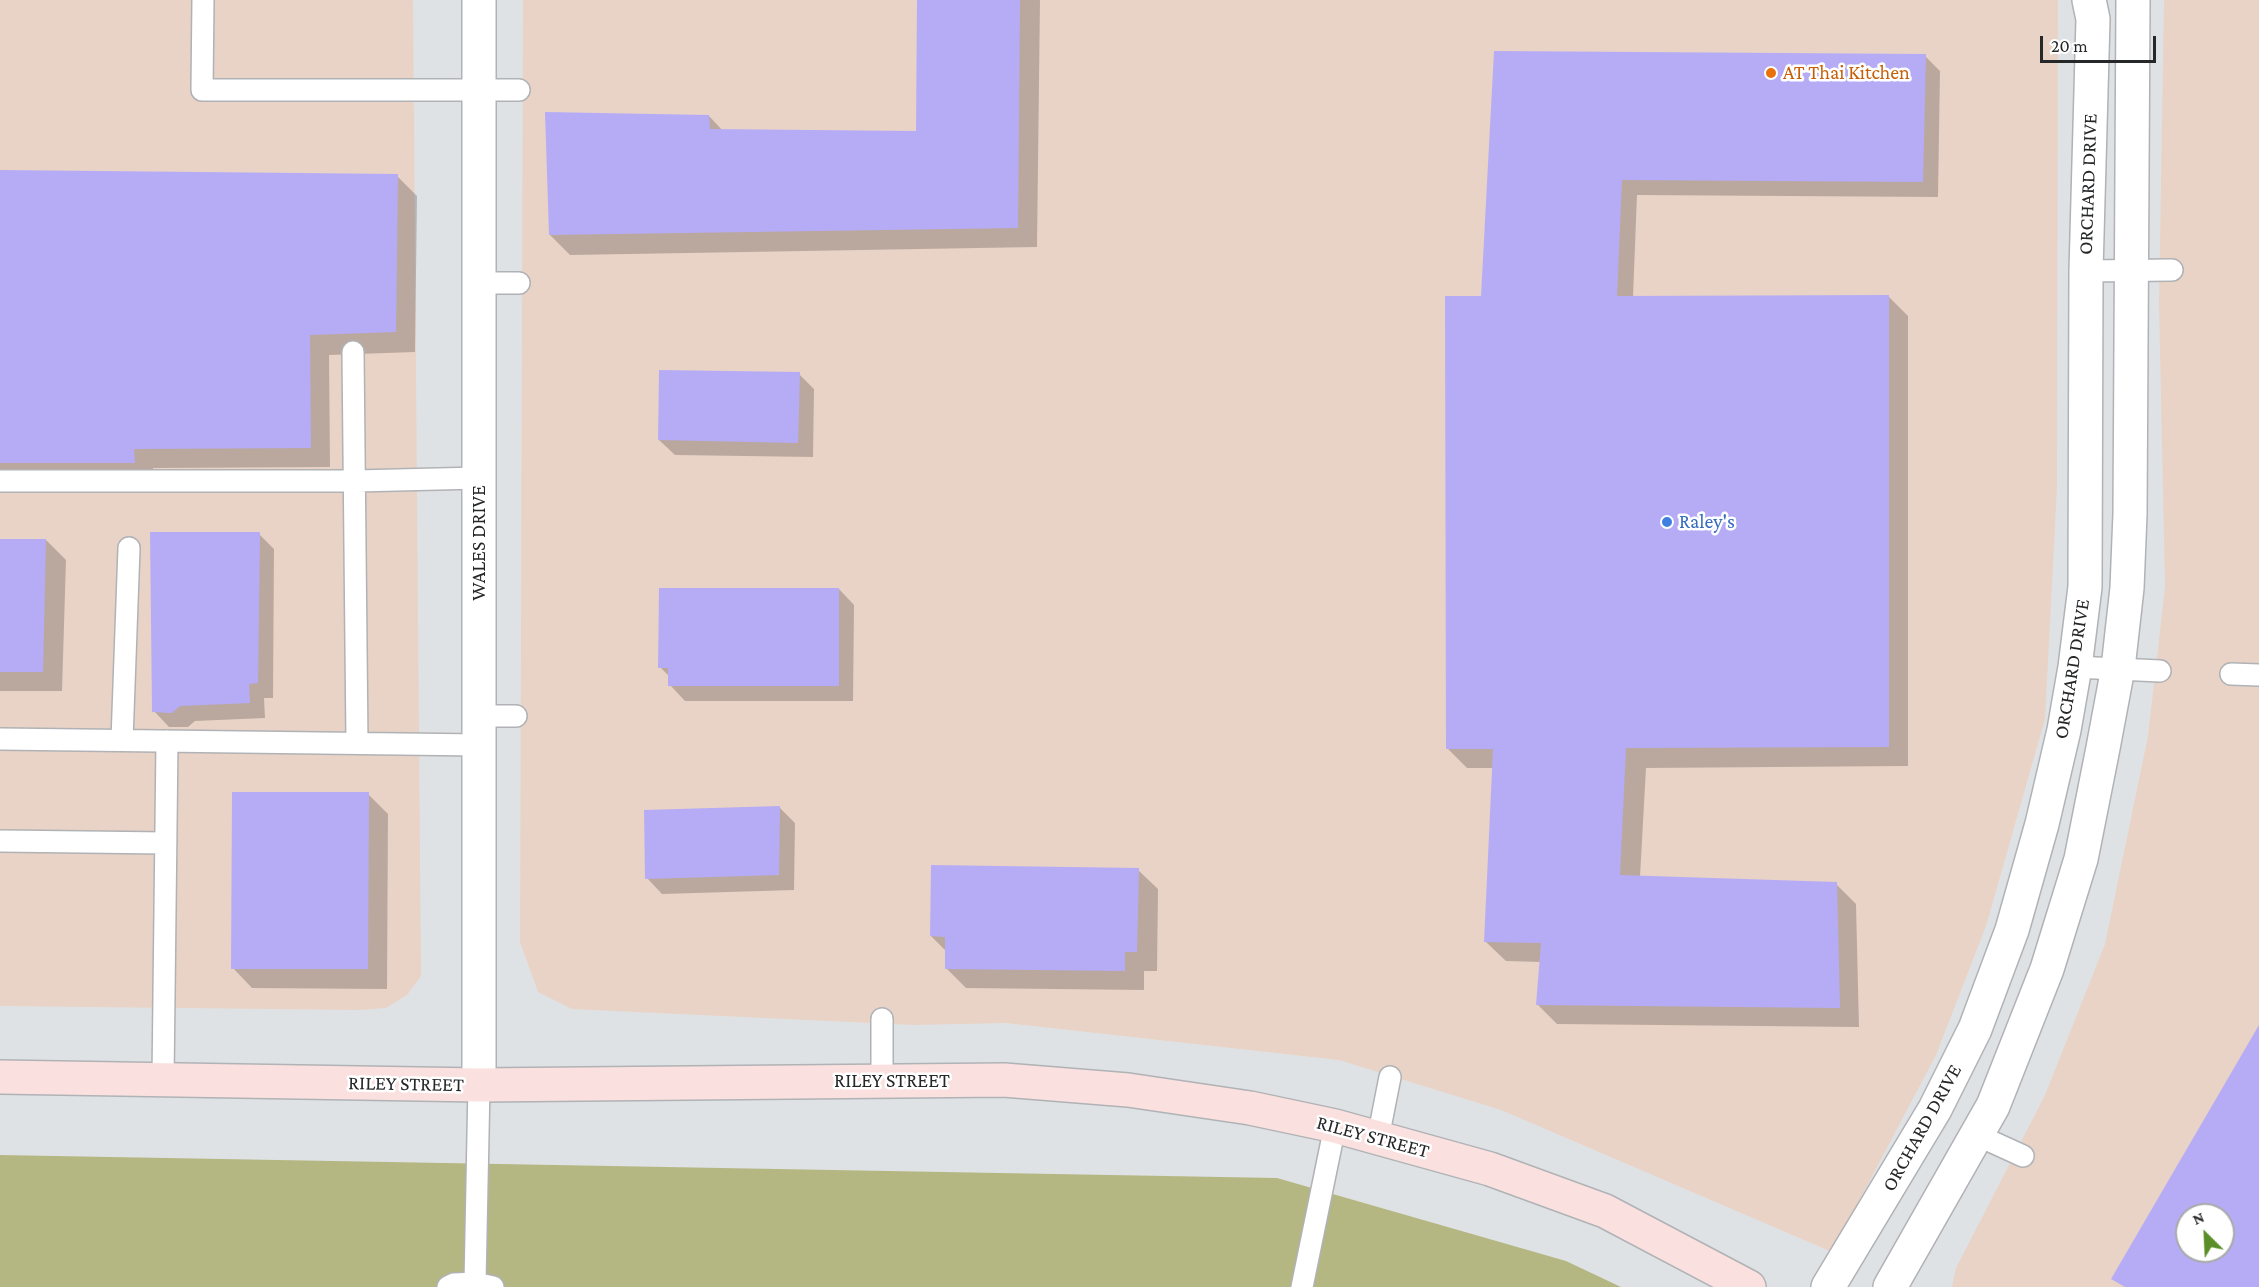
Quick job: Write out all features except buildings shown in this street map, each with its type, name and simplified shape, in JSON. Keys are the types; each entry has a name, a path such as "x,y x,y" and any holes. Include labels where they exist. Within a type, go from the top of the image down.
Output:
{"main road":[{"name":"RILEY STREET","path":"0,1077 479,1085 1004,1080 1128,1090 1250,1108 1335,1126 1490,1169 1605,1211 1749,1287"}],"street":[{"name":"WALES DRIVE","path":"479,0 479,1085"},
{"name":"ORCHARD DRIVE","path":"1828,1287 1935,1109 1975,1029 2012,930 2042,824 2064,730 2085,587 2086,271 2093,19 2089,0"},
{"path":"1890,1287 1993,1106 2047,969 2077,870 2118,669 2127,588 2129,524 2133,0"}],"lane":[{"path":"203,0 202,90 519,90"},
{"path":"2086,271 2172,270"},
{"path":"479,283 519,283"},
{"path":"353,352 357,743"},
{"path":"0,481 356,481 479,478"},
{"path":"122,740 129,548"},
{"path":"2075,667 2160,671"},
{"path":"2231,674 2259,675"},
{"path":"0,739 357,743 480,730 516,716"},
{"path":"163,1080 166,741"},
{"path":"0,841 166,843"},
{"path":"882,1019 882,1081"},
{"path":"1378,1138 1390,1077"},
{"path":"448,1287 454,1284 484,1285 479,1085"},
{"path":"1302,1287 1335,1126"},
{"path":"1977,1135 2023,1156"}],"shaded area":[{"path":"0,0 413,0 421,976 407,995 386,1008 358,1010 0,1006"},
{"path":"523,0 2058,0 2057,487 2045,719 1986,926 1936,1055 1832,1252 1501,1110 1339,1060 1006,1023 914,1025 572,1009 538,992 520,942"},
{"path":"2164,0 2259,0 2259,1287 1952,1287 1956,1268 2045,1095 2105,944 2148,736 2165,587 2159,304"}],"green space":[{"path":"0,1155 1277,1178 1566,1261 1621,1287 0,1287"}],"place":[{"name":"AT Thai Kitchen","path":"1771,73"},
{"name":"Raley's","path":"1667,522"}]}
